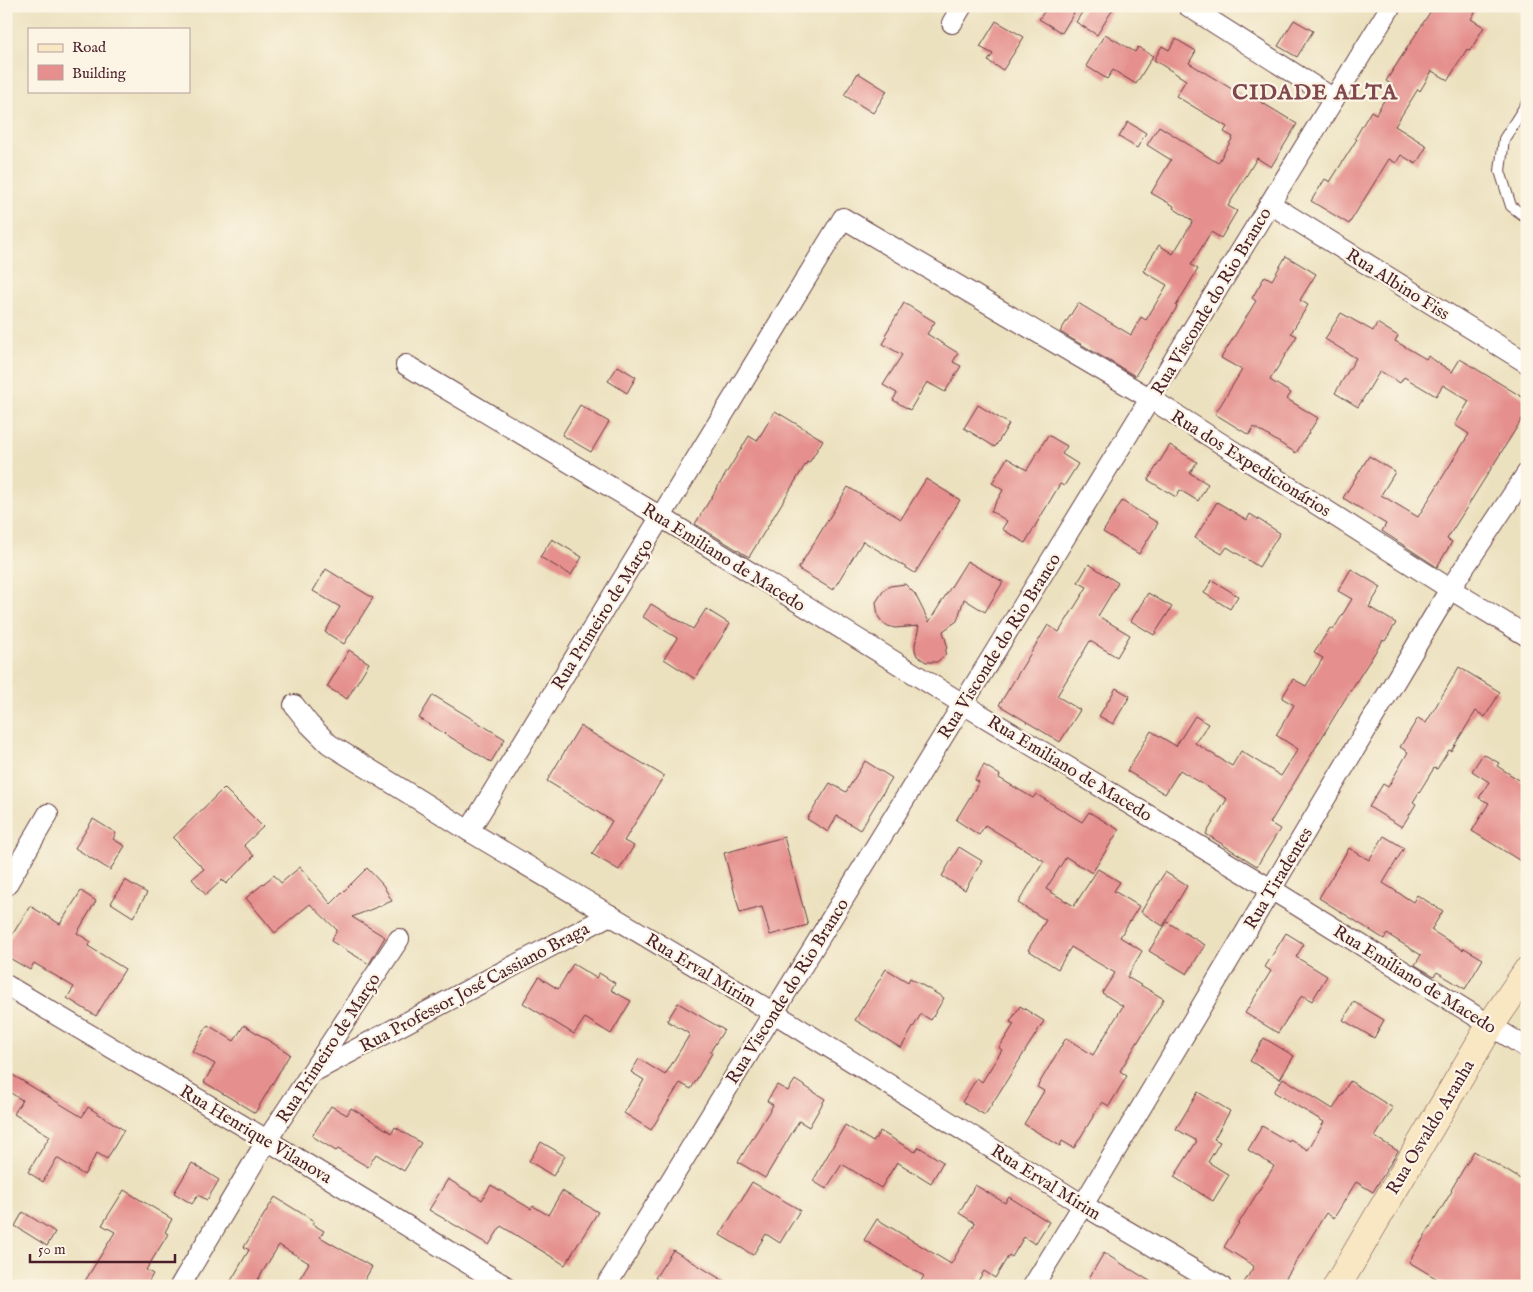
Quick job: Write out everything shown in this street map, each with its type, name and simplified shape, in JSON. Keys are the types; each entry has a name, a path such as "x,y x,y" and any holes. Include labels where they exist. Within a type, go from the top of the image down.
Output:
{"main road":[{"name":"Rua Osvaldo Aranha","path":"1337,1286 1490,1026 1527,970"}],"street":[{"path":"1188,6 1334,99"},
{"name":"Rua Visconde do Rio Branco","path":"606,1286 1391,6"},
{"name":"Rua Albino Fiss","path":"1270,204 1527,364"},
{"name":"Rua dos Expedicionários","path":"844,218 1151,400 1527,636"},
{"name":"Rua Primeiro de Março","path":"468,831 844,218"},
{"name":"Rua Emiliano de Macedo","path":"406,365 661,517 963,704 1271,889 1527,1048"},
{"name":"Rua Tiradentes","path":"1033,1286 1450,589 1527,473"},
{"name":"Rua Erval Mirim","path":"294,705 309,724 330,744 468,831 774,1013 1083,1205 1220,1286"},
{"path":"6,886 48,814"},
{"name":"Rua Professor José Cassiano Braga","path":"311,1073 610,915"},
{"name":"Rua Primeiro de Março","path":"180,1286 267,1140 399,939"},
{"name":"Rua Henrique Vilanova","path":"6,984 267,1140 505,1286"}],"lane":[{"path":"1527,103 1504,139 1500,171 1511,206 1527,218"}],"building":[{"path":"1048,6 1078,6 1062,33 1039,19"},
{"path":"1086,6 1115,6 1097,35 1076,22"},
{"path":"1434,6 1479,6 1471,19 1484,27 1470,51 1467,49 1448,80 1432,71 1420,91 1418,89 1395,126 1427,146 1416,164 1401,155 1396,163 1389,159 1349,224 1311,201 1325,179 1330,182 1357,139 1355,138 1371,111 1376,114 1393,85 1386,81"},
{"path":"1294,20 1313,31 1297,57 1278,46"},
{"path":"996,21 1024,37 1003,70 988,61 993,54 980,47"},
{"path":"1105,34 1135,52 1138,47 1153,56 1136,84 1113,70 1107,79 1086,66"},
{"path":"1176,39 1196,51 1189,63 1245,97 1248,94 1297,124 1271,167 1257,158 1228,206 1237,211 1221,238 1211,232 1191,265 1198,269 1135,376 1060,332 1078,303 1131,335 1141,317 1146,320 1167,285 1143,271 1159,245 1173,254 1193,221 1173,208 1174,206 1151,193 1171,160 1147,145 1159,126 1218,163 1233,137 1224,132 1227,127 1176,96 1186,80 1154,60 1162,46 1169,50"},
{"path":"858,73 887,91 873,113 844,95"},
{"path":"1128,122 1146,133 1137,148 1119,137"},
{"path":"1286,256 1316,274 1300,300 1308,305 1291,333 1297,336 1270,380 1291,393 1287,399 1318,418 1296,453 1254,427 1249,435 1215,414 1242,370 1221,358 1256,301 1252,298 1265,276 1272,280"},
{"path":"904,303 935,322 927,334 958,353 953,362 961,366 945,392 927,382 910,410 893,400 897,393 883,385 902,355 883,344 887,337 885,335"},
{"path":"1341,313 1373,331 1377,323 1398,336 1395,341 1426,359 1428,356 1452,372 1460,359 1527,400 1527,411 1447,539 1452,542 1437,567 1382,531 1386,524 1343,498 1369,456 1395,472 1381,495 1418,517 1469,434 1455,425 1469,401 1443,385 1436,396 1404,377 1400,383 1380,371 1358,407 1335,393 1356,358 1325,339"},
{"path":"618,366 636,377 627,393 608,381"},
{"path":"580,405 609,422 591,452 562,435"},
{"path":"978,405 1009,424 995,447 964,428"},
{"path":"775,411 823,440 809,463 807,462 749,557 695,524 749,436 757,441"},
{"path":"1048,435 1067,446 1062,454 1078,464 1064,486 1060,484 1025,543 1002,529 1007,521 991,511 1003,490 992,483 1007,458 1027,470"},
{"path":"1170,445 1197,462 1190,473 1208,484 1198,501 1180,490 1176,497 1148,480"},
{"path":"926,479 960,500 915,573 863,541 833,590 798,569 848,487 901,519"},
{"path":"1122,501 1158,523 1139,554 1103,532"},
{"path":"1217,502 1247,520 1250,514 1280,533 1259,567 1227,547 1222,554 1195,538"},
{"path":"552,539 582,557 571,575 540,557"},
{"path":"967,561 1003,582 985,612 964,599 957,621 943,631 947,645 945,655 937,662 926,662 917,656 915,650 919,626 895,628 888,626 878,616 876,602 884,590 890,586 905,584 915,594 929,622"},
{"path":"1089,564 1118,583 1098,616 1130,635 1117,657 1090,641 1057,696 1080,710 1060,742 999,705 1048,625 1059,632 1087,587 1078,582"},
{"path":"326,569 373,598 344,644 325,632 340,607 313,591"},
{"path":"1351,569 1381,587 1369,607 1396,623 1342,704 1270,823 1280,829 1257,866 1206,834 1227,799 1180,770 1165,794 1127,771 1151,731 1176,746 1195,716 1208,724 1195,743 1232,766 1241,751 1281,776 1298,749 1276,735 1294,705 1282,698 1293,679 1306,686 1323,658 1314,653 1330,628 1333,630 1352,599 1338,591"},
{"path":"1212,580 1238,596 1230,609 1204,593"},
{"path":"1148,593 1172,607 1154,635 1131,621"},
{"path":"651,604 693,629 706,609 730,624 695,679 664,659 677,638 643,617"},
{"path":"349,650 369,663 347,699 327,687"},
{"path":"1459,667 1500,692 1485,717 1476,711 1451,751 1449,750 1437,769 1434,768 1413,802 1416,804 1402,827 1369,807 1383,784 1388,787 1408,752 1400,747 1418,718 1426,723"},
{"path":"1116,688 1130,696 1113,724 1099,716"},
{"path":"433,695 505,739 491,762 419,718"},
{"path":"580,726 664,776 624,841 634,846 619,870 592,854 612,821 547,781"},
{"path":"1483,754 1499,763 1497,766 1527,785 1527,865 1472,831 1489,803 1479,798 1489,782 1472,771"},
{"path":"865,761 892,778 860,830 837,816 828,832 807,819 830,783 846,792"},
{"path":"984,765 1000,775 999,778 1033,798 1036,794 1082,822 1089,812 1119,830 1092,873 1066,857 1046,889 1074,906 1098,869 1120,882 1114,891 1139,906 1120,937 1142,951 1127,977 1164,999 1120,1071 1127,1076 1109,1106 1102,1102 1074,1148 1062,1141 1060,1146 1024,1124 1044,1091 1037,1087 1066,1038 1093,1055 1123,1006 1102,993 1115,973 1071,947 1058,969 1028,950 1046,920 1018,903 1044,861 985,825 979,835 956,820 979,782 975,780"},
{"path":"224,788 263,827 244,845 254,856 226,884 222,880 206,895 192,879 204,869 173,838"},
{"path":"93,819 116,833 113,839 125,846 110,870 75,848"},
{"path":"1384,836 1404,848 1383,883 1413,902 1417,895 1443,911 1431,930 1463,950 1464,948 1483,959 1465,989 1437,972 1434,976 1415,965 1421,955 1387,934 1384,939 1319,898 1349,848 1369,860"},
{"path":"784,837 808,925 770,935 762,907 740,913 724,853"},
{"path":"959,847 982,861 965,890 942,876"},
{"path":"300,867 331,904 367,868 383,885 392,901 352,917 385,937 369,964 331,941 337,930 310,904 275,933 246,898 274,875 281,883"},
{"path":"1165,872 1187,886 1163,926 1141,912"},
{"path":"125,880 147,893 133,917 111,903"},
{"path":"81,891 96,901 77,933 91,942 88,946 125,969 96,1016 67,998 74,987 34,963 30,970 6,956 6,945 30,906 60,924"},
{"path":"1167,922 1205,945 1187,974 1149,951"},
{"path":"1286,933 1304,944 1296,957 1327,976 1312,1001 1302,995 1278,1033 1245,1013 1271,971 1265,967"},
{"path":"573,964 596,978 599,973 615,983 611,990 631,1001 611,1034 585,1018 574,1034 523,1003 539,977 558,989"},
{"path":"886,969 908,982 910,978 944,998 931,1020 921,1014 901,1048 855,1020"},
{"path":"1354,1002 1384,1020 1374,1038 1343,1020"},
{"path":"678,1003 724,1030 691,1089 680,1083 651,1130 624,1113 644,1080 631,1072 639,1059 665,1075 690,1034 667,1021"},
{"path":"1020,1006 1044,1021 985,1115 962,1102 977,1078 982,1082 1002,1050 999,1048 1014,1024 1010,1022"},
{"path":"208,1025 234,1041 244,1025 290,1054 255,1113 204,1082 215,1064 192,1051"},
{"path":"1264,1038 1294,1056 1280,1079 1250,1061"},
{"path":"6,1071 82,1117 88,1107 124,1130 107,1159 97,1153 84,1175 57,1158 43,1182 28,1172 50,1136 14,1114 22,1100 6,1090"},
{"path":"1283,1078 1333,1109 1350,1081 1393,1108 1375,1137 1398,1151 1373,1192 1356,1182 1334,1218 1326,1213 1281,1286 1242,1286 1254,1266 1224,1247 1274,1166 1248,1150 1262,1126 1289,1142 1290,1139 1308,1150 1324,1122 1274,1092"},
{"path":"795,1080 825,1099 809,1127 799,1121 765,1178 738,1162 773,1105 767,1101 777,1085 788,1091"},
{"path":"1198,1092 1230,1111 1214,1139 1220,1142 1208,1162 1229,1175 1213,1201 1174,1177 1197,1141 1176,1129"},
{"path":"331,1106 347,1115 351,1108 392,1133 395,1127 421,1143 404,1171 376,1154 368,1167 312,1136"},
{"path":"845,1125 873,1142 880,1131 915,1152 919,1147 943,1162 931,1183 897,1162 881,1188 842,1164 826,1189 813,1181"},
{"path":"541,1142 565,1156 553,1176 529,1161"},
{"path":"1474,1151 1527,1183 1527,1286 1449,1286 1409,1262"},
{"path":"192,1163 219,1180 207,1200 198,1195 192,1204 174,1193"},
{"path":"448,1179 482,1200 491,1185 531,1209 533,1206 548,1215 562,1191 598,1212 565,1265 501,1226 489,1245 429,1210"},
{"path":"752,1182 800,1210 780,1243 766,1234 753,1255 720,1235"},
{"path":"975,1185 1005,1203 1009,1197 1049,1222 1035,1244 1024,1237 1012,1257 1009,1255 995,1278 984,1271 975,1286 918,1286 924,1276 864,1240 877,1219 951,1264 975,1223 959,1213"},
{"path":"124,1190 172,1219 165,1232 168,1234 146,1270 153,1274 146,1286 82,1286 115,1232 102,1225"},
{"path":"275,1197 314,1221 312,1224 324,1231 320,1237 372,1267 361,1286 295,1286 309,1263 279,1245 254,1286 228,1286 249,1250 244,1247"},
{"path":"23,1212 55,1232 47,1246 15,1226"},
{"path":"673,1250 732,1286 667,1286 655,1278"},
{"path":"1104,1253 1158,1286 1102,1286 1089,1278"}],"district":[{"name":"CIDADE ALTA","path":"1315,91"}]}
